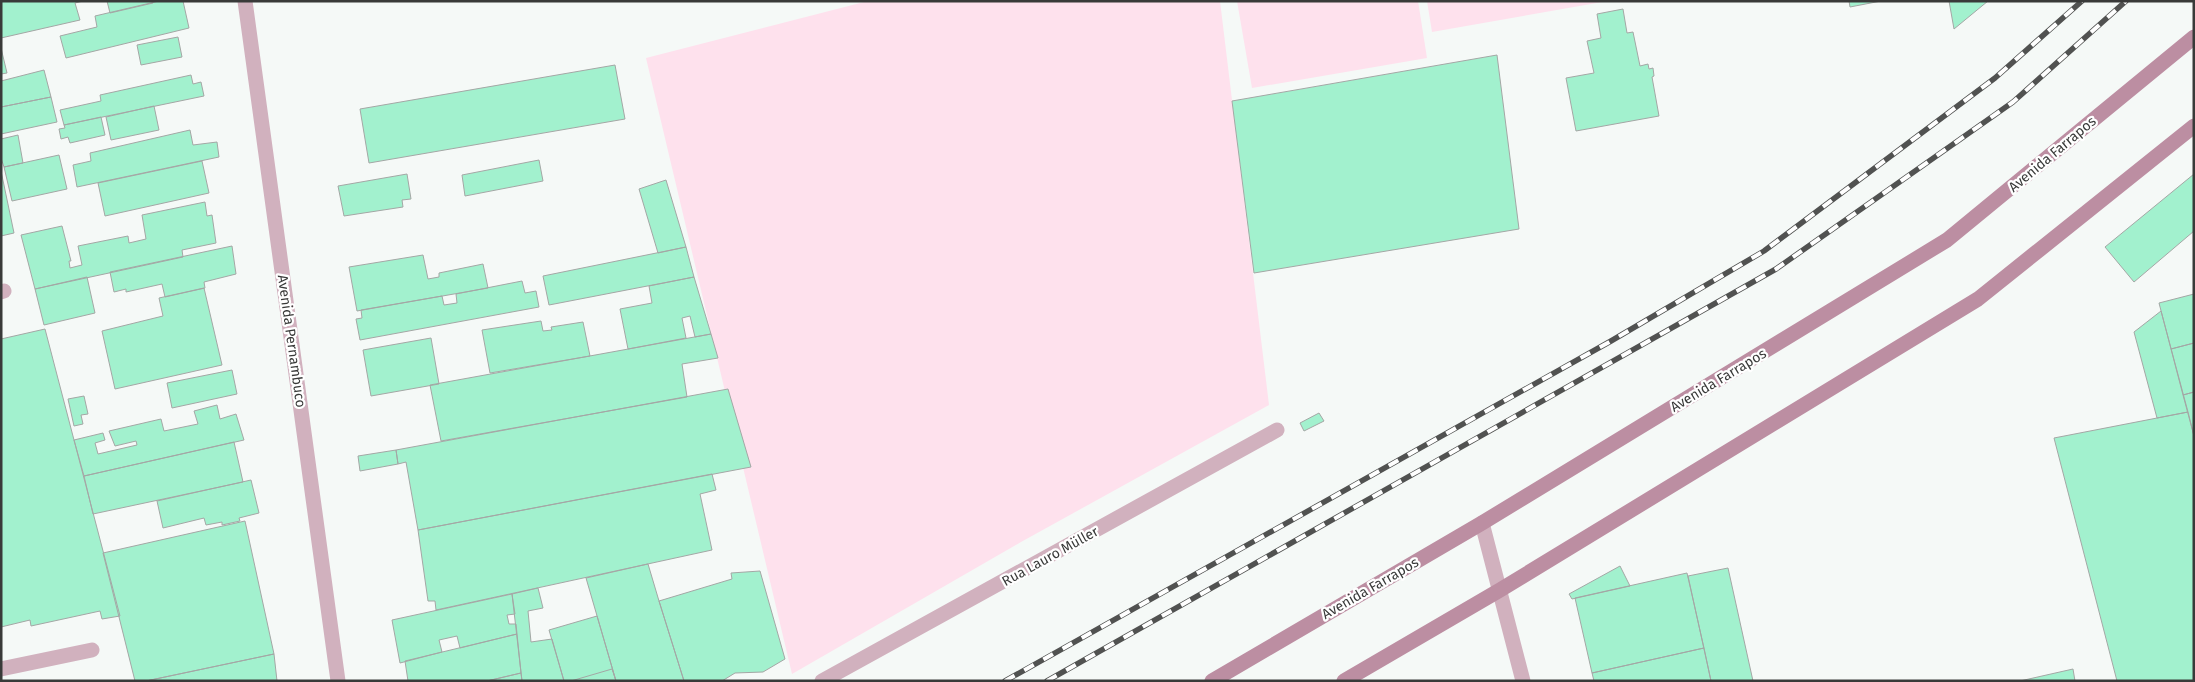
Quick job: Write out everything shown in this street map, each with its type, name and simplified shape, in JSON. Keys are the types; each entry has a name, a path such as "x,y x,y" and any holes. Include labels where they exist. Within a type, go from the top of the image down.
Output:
{"main road":[{"name":"Avenida Farrapos","path":"1212,681 1482,523 1947,240 2194,37"},
{"path":"1344,681 1500,590 1978,299 2194,126"}],"street":[{"name":"Avenida Pernambuco","path":"245,1 338,681"},
{"name":"Rua Lauro Müller","path":"822,681 1278,430"},
{"path":"1482,523 1523,681"},
{"path":"1,669 92,650"}],"shaded area":[{"path":"868,1 1220,1 1269,405 1021,542 792,674 646,58"},
{"path":"1237,1 1418,1 1427,58 1252,88"},
{"path":"1427,1 1608,1 1432,32"}],"building":[{"path":"1,1 83,1 75,3 80,20 1,38"},
{"path":"107,1 153,1 153,3 110,13"},
{"path":"159,1 183,1 189,28 66,58 60,36 97,27 95,16"},
{"path":"1849,1 1881,1 1850,7"},
{"path":"1949,1 1988,1 1954,29"},
{"path":"1623,9 1627,33 1633,32 1640,66 1648,64 1649,69 1653,68 1654,76 1652,77 1659,116 1576,131 1566,78 1594,73 1587,41 1601,38 1597,14"},
{"path":"178,37 182,57 141,65 137,45"},
{"path":"1,48 7,73 1,74"},
{"path":"1497,55 1519,229 1254,273 1232,101"},
{"path":"615,65 625,119 369,163 360,109"},
{"path":"44,70 51,97 1,107 1,81"},
{"path":"191,75 193,84 201,82 204,96 64,125 60,110 101,101 100,95"},
{"path":"51,97 57,122 1,134 1,107"},
{"path":"154,106 159,130 111,140 106,117"},
{"path":"101,117 105,135 70,143 68,137 61,139 59,129 65,128 64,125"},
{"path":"190,130 193,145 217,142 219,157 77,187 73,165 91,161 90,153"},
{"path":"18,135 23,163 4,167 1,158 1,139"},
{"path":"59,155 67,189 12,201 4,167"},
{"path":"539,160 543,181 465,196 462,175"},
{"path":"202,161 209,193 105,216 98,183"},
{"path":"1,171 14,233 1,236"},
{"path":"407,174 411,199 402,200 403,207 344,216 338,186"},
{"path":"2194,174 2194,231 2134,282 2105,247"},
{"path":"666,180 686,247 658,253 639,189"},
{"path":"205,202 207,216 212,215 216,243 182,250 183,257 35,289 21,235 62,226 71,261 69,261 70,268 82,265 78,246 128,236 129,243 146,239 142,215"},
{"path":"232,246 236,274 204,282 205,288 165,297 162,284 126,292 126,289 114,292 110,272"},
{"path":"686,247 694,277 549,305 543,276"},
{"path":"423,255 428,279 439,277 439,273 483,264 488,288 357,311 349,267"},
{"path":"87,277 95,313 44,325 35,289"},
{"path":"694,277 711,334 695,337 690,316 682,318 686,338 628,349 620,309 652,303 649,286"},
{"path":"522,281 525,293 536,291 539,307 360,340 356,319 362,318 361,310 442,296 444,305 457,303 456,294"},
{"path":"204,288 222,365 115,389 102,331 163,316 159,298"},
{"path":"2194,294 2194,343 2171,349 2159,303"},
{"path":"2161,311 2188,412 2157,418 2134,332"},
{"path":"541,321 543,331 552,330 551,327 583,322 590,356 490,373 482,330"},
{"path":"45,329 120,616 102,619 100,611 31,626 30,620 1,627 1,339"},
{"path":"711,334 718,358 682,364 687,397 441,441 430,385"},
{"path":"431,338 439,384 371,396 363,350"},
{"path":"2194,343 2194,392 2183,395 2171,349"},
{"path":"232,370 237,394 172,408 167,383"},
{"path":"728,389 751,467 418,530 406,462 398,464 396,450"},
{"path":"2194,392 2194,436 2183,395"},
{"path":"84,396 88,414 81,415 83,424 74,426 68,399"},
{"path":"217,405 220,419 236,414 244,440 84,476 74,440 103,433 105,440 95,443 98,454 137,445 136,441 115,446 109,431 161,419 164,431 198,424 194,411"},
{"path":"2188,412 2194,436 2194,681 2117,681 2054,438"},
{"path":"1319,413 1324,421 1304,431 1300,423"},
{"path":"234,442 243,482 93,514 84,476"},
{"path":"396,450 398,464 360,471 358,456"},
{"path":"712,474 716,490 700,494 712,550 436,610 435,601 428,601 418,530"},
{"path":"251,480 259,513 239,518 240,521 222,525 222,522 206,525 204,518 163,528 157,501"},
{"path":"245,521 274,654 146,681 135,681 103,553"},
{"path":"648,564 684,681 616,681 586,578"},
{"path":"1620,566 1630,586 1572,599 1569,594"},
{"path":"1728,568 1753,681 1711,681 1688,576"},
{"path":"760,571 785,659 763,672 735,673 722,681 684,681 659,601 732,579 731,573"},
{"path":"1687,573 1704,648 1592,673 1575,598"},
{"path":"538,588 543,608 528,611 531,642 552,639 564,681 522,681 512,594"},
{"path":"512,594 515,614 507,615 509,624 516,624 517,634 460,648 457,636 439,640 442,652 400,663 392,620"},
{"path":"597,616 616,681 564,681 549,630"},
{"path":"517,634 521,673 487,681 408,681 405,661"},
{"path":"1704,648 1711,681 1594,681 1592,673"},
{"path":"274,654 277,681 146,681"},
{"path":"612,669 616,681 571,681"},
{"path":"2073,669 2075,681 2020,681"},
{"path":"521,673 522,681 487,681"}],"railway":[{"path":"1005,681 1611,341 1764,251 1995,78 2082,1"},
{"path":"1047,681 1776,269 2013,102 2126,1"}]}
